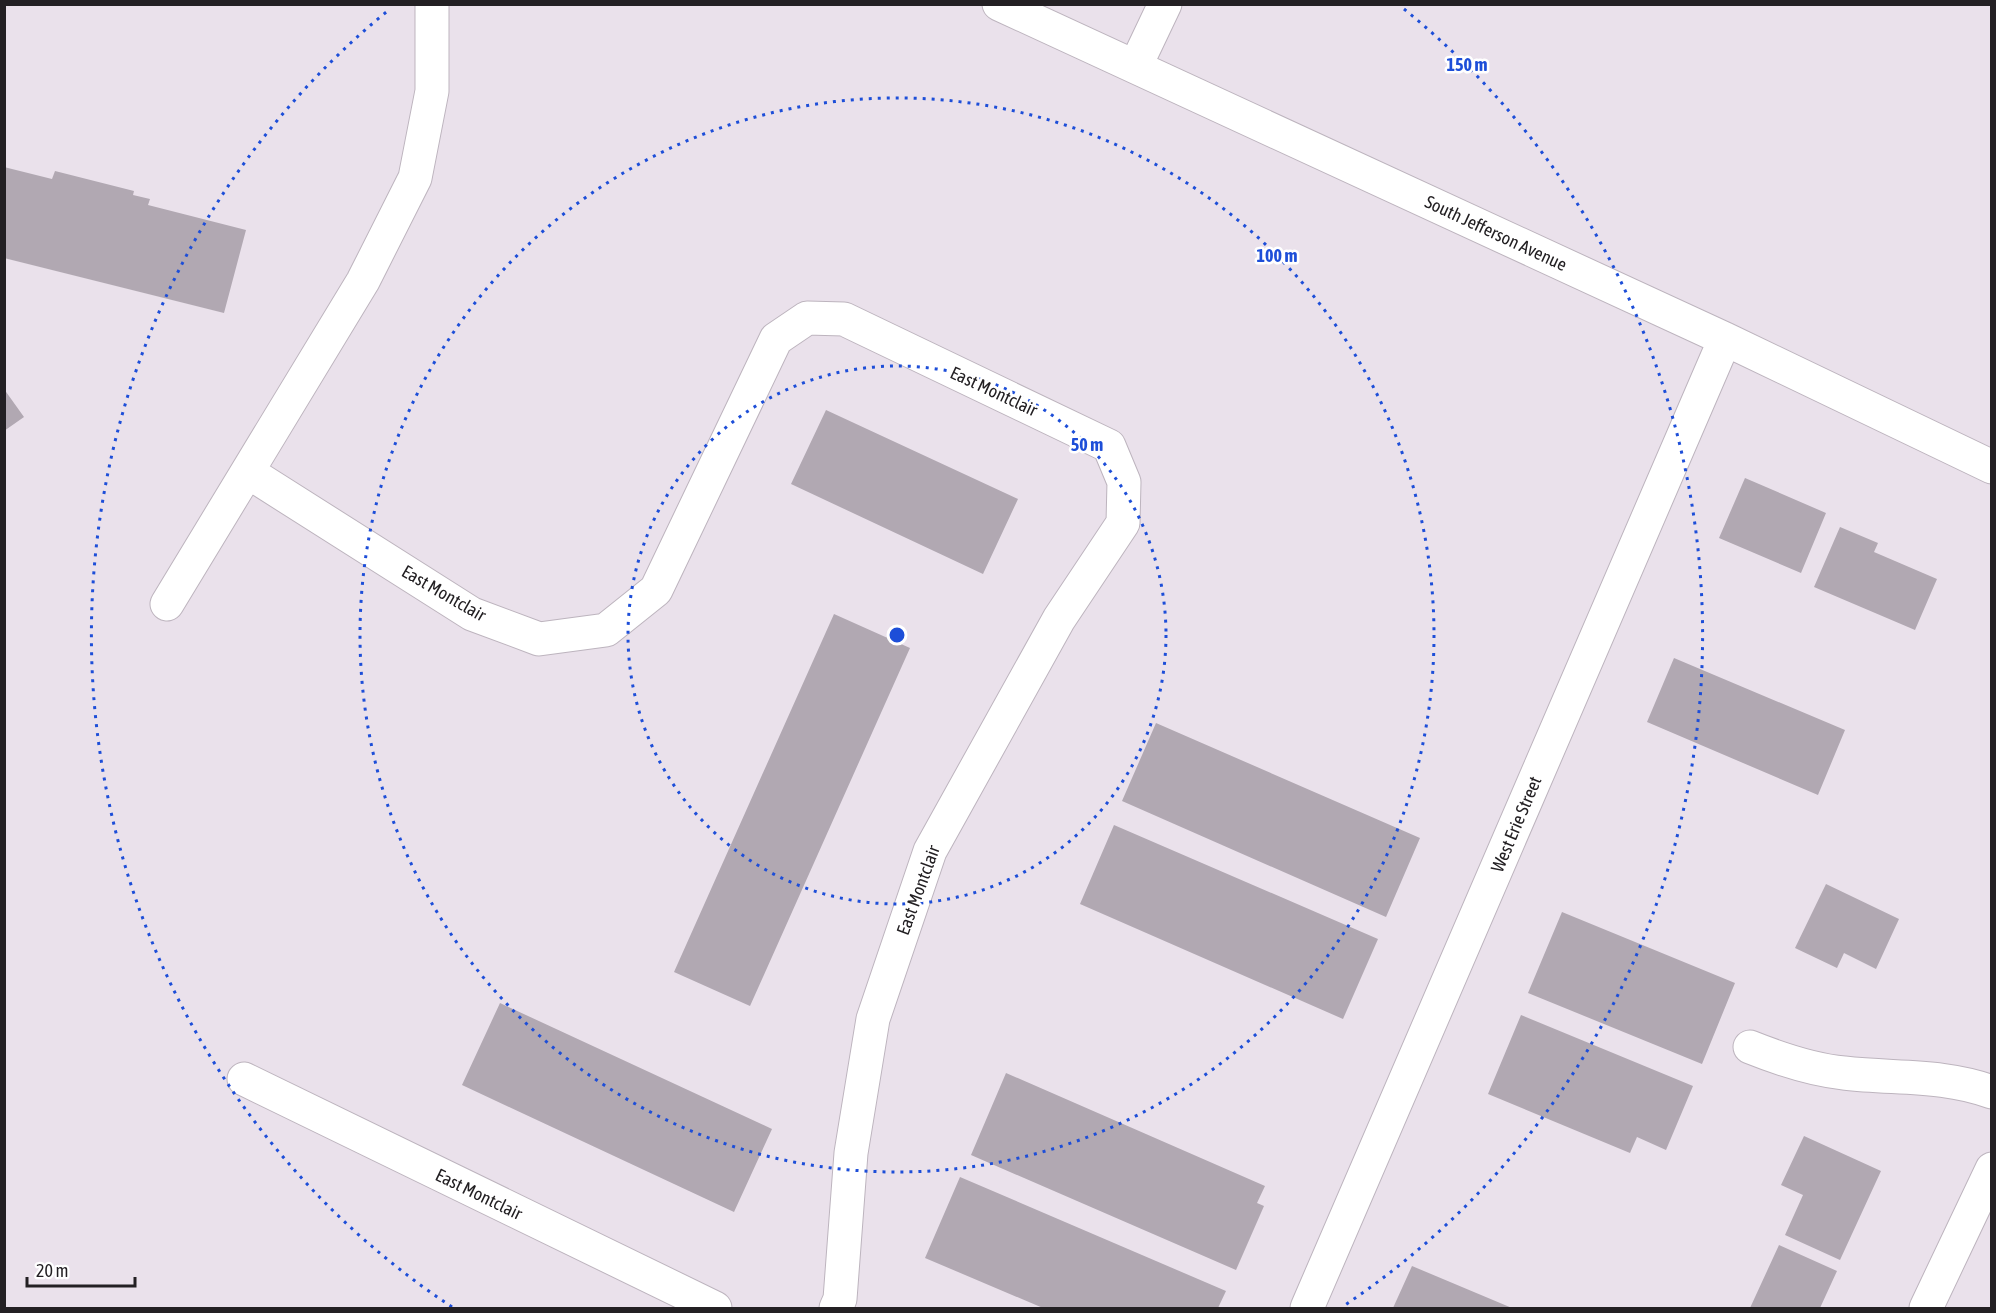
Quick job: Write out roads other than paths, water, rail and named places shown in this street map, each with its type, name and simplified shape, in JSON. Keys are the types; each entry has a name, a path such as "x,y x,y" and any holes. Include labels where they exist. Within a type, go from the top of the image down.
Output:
{"street":[{"path":"167,604 363,281 415,178 432,91 432,4"},
{"name":"South Jefferson Avenue","path":"999,4 1136,65 1725,339 1992,466"},
{"path":"1136,65 1166,4"},
{"name":"East Montclair","path":"248,472 472,614 539,639 606,630 656,590 776,339 807,318 844,319 1109,446 1124,482 1123,523 1059,619 930,851 873,1018 851,1153 840,1299 836,1308"},
{"name":"West Erie Street","path":"1307,1308 1725,339"},
{"path":"1750,1047 1780,1058 1841,1073 1952,1081 1992,1092"},
{"name":"East Montclair","path":"244,1079 715,1308"},
{"path":"1926,1308 1992,1169"}]}
